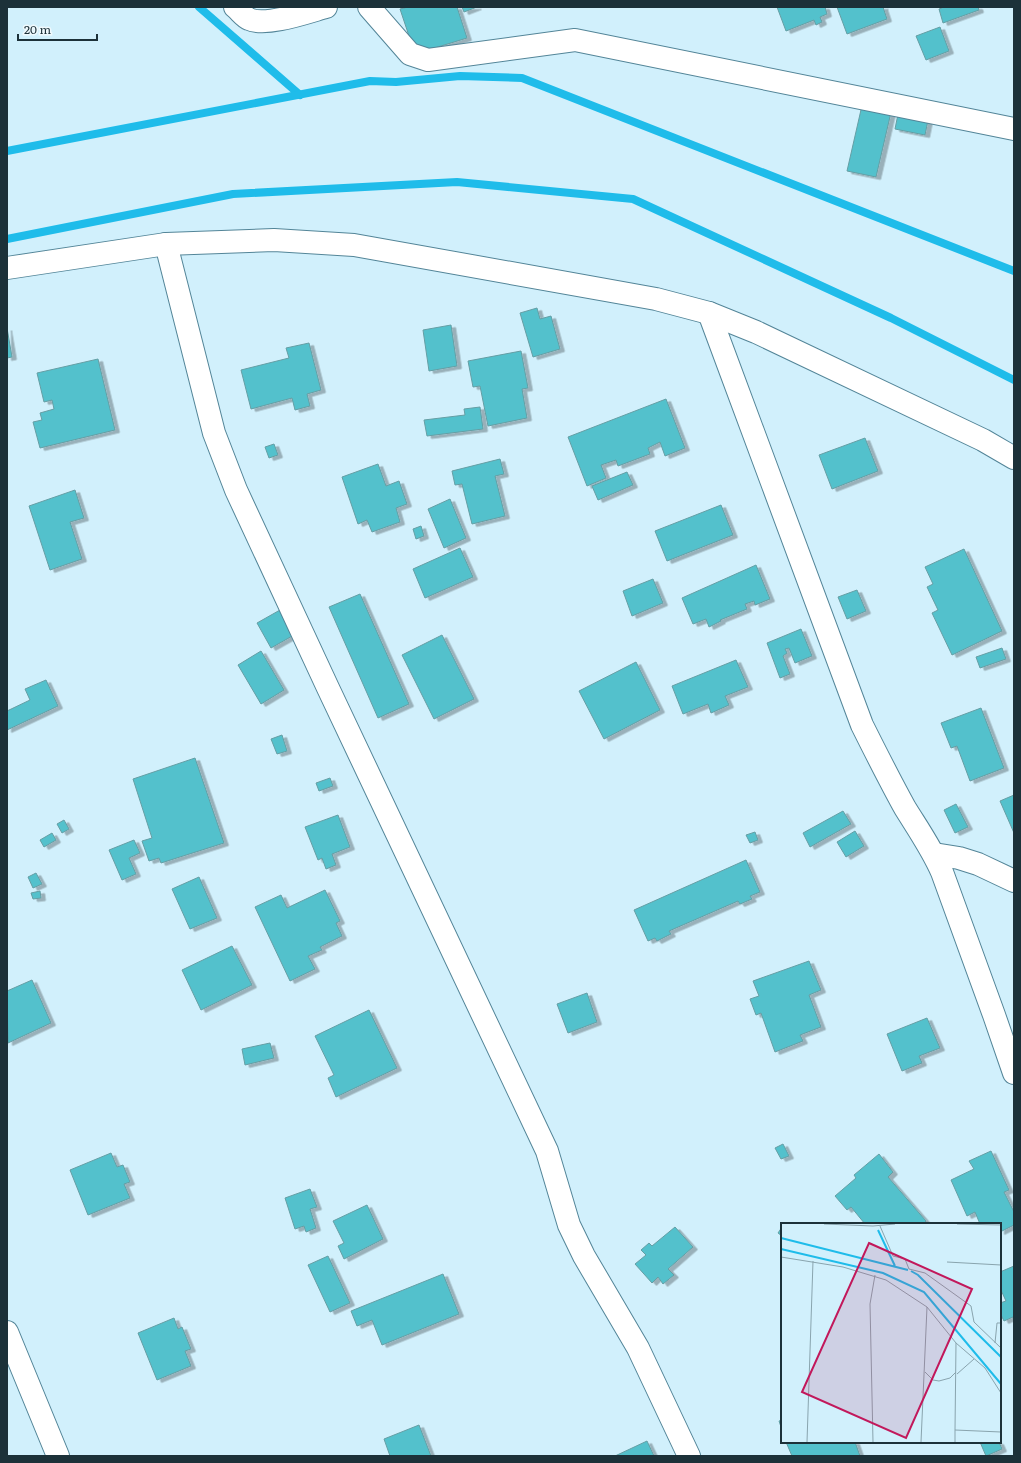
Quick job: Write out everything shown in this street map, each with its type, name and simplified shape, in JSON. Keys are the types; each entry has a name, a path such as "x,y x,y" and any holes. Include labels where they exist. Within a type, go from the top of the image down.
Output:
{"street":[{"path":"235,7 248,19 257,22 270,21 326,7"},
{"path":"369,7 410,54 428,60 575,40 1014,129"},
{"path":"7,268 166,244 274,240 354,245 656,299 709,313 756,332 983,440 1014,458"},
{"path":"166,244 214,433 236,490 547,1151 569,1225 584,1256 638,1348 688,1456"},
{"path":"709,313 862,725 906,809 934,854 942,872 1014,1073"},
{"path":"934,854 959,858 978,864 1014,881"},
{"path":"7,1332 58,1456"}],"building":[{"path":"408,7 457,7 467,38 415,54 400,9"},
{"path":"462,7 477,7 464,12"},
{"path":"777,7 825,7 827,14 820,17 822,22 816,25 814,20 786,31"},
{"path":"837,7 883,7 887,19 847,34"},
{"path":"941,7 978,7 979,10 943,23 939,9 942,8"},
{"path":"940,27 949,51 926,60 916,36"},
{"path":"863,101 892,108 876,177 847,171"},
{"path":"899,109 929,115 925,135 895,129"},
{"path":"537,308 540,319 551,316 560,349 533,357 520,313"},
{"path":"451,325 457,366 429,371 423,330"},
{"path":"7,328 12,357 7,358"},
{"path":"309,343 321,390 307,394 310,406 295,410 292,398 251,409 241,370 289,358 286,348"},
{"path":"521,351 528,388 522,389 527,418 488,426 480,386 473,387 468,361"},
{"path":"98,359 115,430 40,448 33,422 42,420 40,413 54,409 52,400 44,402 37,373"},
{"path":"666,399 685,448 665,456 660,442 648,448 650,454 618,466 616,460 601,465 606,478 587,486 568,437"},
{"path":"480,407 483,429 427,436 424,420 465,415 464,409"},
{"path":"865,438 878,471 832,489 819,455"},
{"path":"274,444 278,455 269,458 265,447"},
{"path":"500,459 504,474 495,476 505,516 472,524 462,484 455,485 452,471"},
{"path":"378,464 386,486 399,481 407,504 396,508 400,522 372,532 367,520 358,524 342,477"},
{"path":"627,472 633,485 598,500 592,486"},
{"path":"75,490 84,518 70,522 82,559 50,570 29,506"},
{"path":"450,499 466,538 444,548 428,509"},
{"path":"721,505 733,535 667,561 655,531"},
{"path":"421,526 424,536 416,539 413,529"},
{"path":"460,548 473,577 425,598 413,569"},
{"path":"964,549 1002,631 952,655 932,613 938,610 927,587 933,584 925,567"},
{"path":"756,565 770,599 755,605 754,601 745,604 747,609 720,620 721,621 709,627 706,619 693,624 682,598"},
{"path":"653,579 663,603 632,616 623,591"},
{"path":"857,590 866,611 847,619 838,597"},
{"path":"360,594 409,704 378,718 329,607"},
{"path":"280,610 294,635 271,648 257,623"},
{"path":"801,629 812,656 795,663 789,648 785,649 787,653 783,656 790,674 780,678 767,643"},
{"path":"442,635 474,699 434,719 402,655"},
{"path":"1002,648 1006,659 980,668 976,657"},
{"path":"261,651 284,690 261,704 238,665"},
{"path":"736,660 748,687 725,696 729,705 711,713 708,704 683,714 672,686"},
{"path":"636,662 660,710 604,739 579,691"},
{"path":"46,680 58,706 7,730 7,711 30,700 25,689"},
{"path":"981,708 1004,768 970,781 957,746 951,748 941,723"},
{"path":"282,735 287,751 277,754 271,739"},
{"path":"195,758 224,843 161,863 159,858 149,861 142,841 152,838 133,779"},
{"path":"330,778 333,786 319,791 316,783"},
{"path":"1014,795 1014,833 1000,801"},
{"path":"956,804 968,827 955,833 944,810"},
{"path":"843,811 851,824 810,847 803,833"},
{"path":"338,815 350,847 332,854 336,865 326,869 322,858 318,860 305,827"},
{"path":"64,820 69,829 62,833 57,824"},
{"path":"855,831 864,846 846,857 837,842"},
{"path":"755,832 758,840 750,843 746,835"},
{"path":"52,833 56,840 44,847 40,840"},
{"path":"134,840 140,853 129,858 136,874 122,880 109,850"},
{"path":"746,860 760,892 750,896 752,899 740,904 738,901 669,931 671,934 657,941 655,938 648,941 634,910"},
{"path":"36,873 42,884 33,888 28,877"},
{"path":"199,877 217,918 190,929 172,889"},
{"path":"325,890 340,921 336,923 342,936 320,947 322,950 308,956 315,969 290,981 255,907 281,895 287,908"},
{"path":"40,891 41,898 33,899 31,893"},
{"path":"232,946 252,985 201,1010 182,970"},
{"path":"809,961 821,990 809,995 821,1027 800,1035 803,1041 775,1052 761,1013 756,1015 750,999 759,996 753,981"},
{"path":"32,980 51,1023 8,1043 7,991"},
{"path":"587,993 597,1022 568,1033 557,1004"},
{"path":"369,1010 397,1068 336,1097 328,1078 334,1075 315,1036"},
{"path":"927,1018 940,1048 919,1056 922,1063 902,1071 887,1034"},
{"path":"270,1043 274,1058 245,1065 242,1049"},
{"path":"783,1144 789,1156 781,1159 775,1148"},
{"path":"991,1151 1009,1190 1004,1192 1014,1212 1014,1225 1001,1232 1001,1223 980,1223 975,1212 967,1216 951,1180 974,1169 969,1161"},
{"path":"111,1153 117,1167 123,1165 130,1182 124,1184 130,1198 88,1215 70,1170"},
{"path":"879,1154 893,1172 888,1177 926,1221 924,1223 864,1223 851,1207 847,1210 835,1196 856,1178 854,1175"},
{"path":"310,1189 317,1207 310,1209 316,1228 306,1232 304,1226 295,1229 285,1198"},
{"path":"367,1205 383,1239 344,1259 338,1246 344,1243 333,1221"},
{"path":"675,1227 693,1247 668,1269 674,1275 663,1284 658,1277 652,1283 635,1264 646,1255 641,1250 649,1243 652,1246"},
{"path":"781,1228 781,1235 778,1233"},
{"path":"328,1256 350,1303 330,1312 308,1265"},
{"path":"1014,1266 1014,1319 1013,1317 1004,1321 1001,1315 1001,1303 1006,1301 1001,1290 1001,1272"},
{"path":"443,1274 459,1314 382,1345 372,1320 357,1326 351,1311"},
{"path":"174,1318 178,1329 182,1327 191,1349 185,1351 191,1366 157,1380 138,1333"},
{"path":"419,1425 431,1456 390,1456 384,1439"},
{"path":"647,1441 654,1456 615,1456"},
{"path":"786,1443 855,1443 860,1456 792,1456"},
{"path":"980,1443 999,1443 1002,1449 986,1456"}],"waterway":[{"path":"199,7 300,95"},
{"path":"7,151 370,81 396,82 460,76 522,78 1014,271"},
{"path":"7,239 233,194 457,182 633,199 891,318 1014,380"}]}
